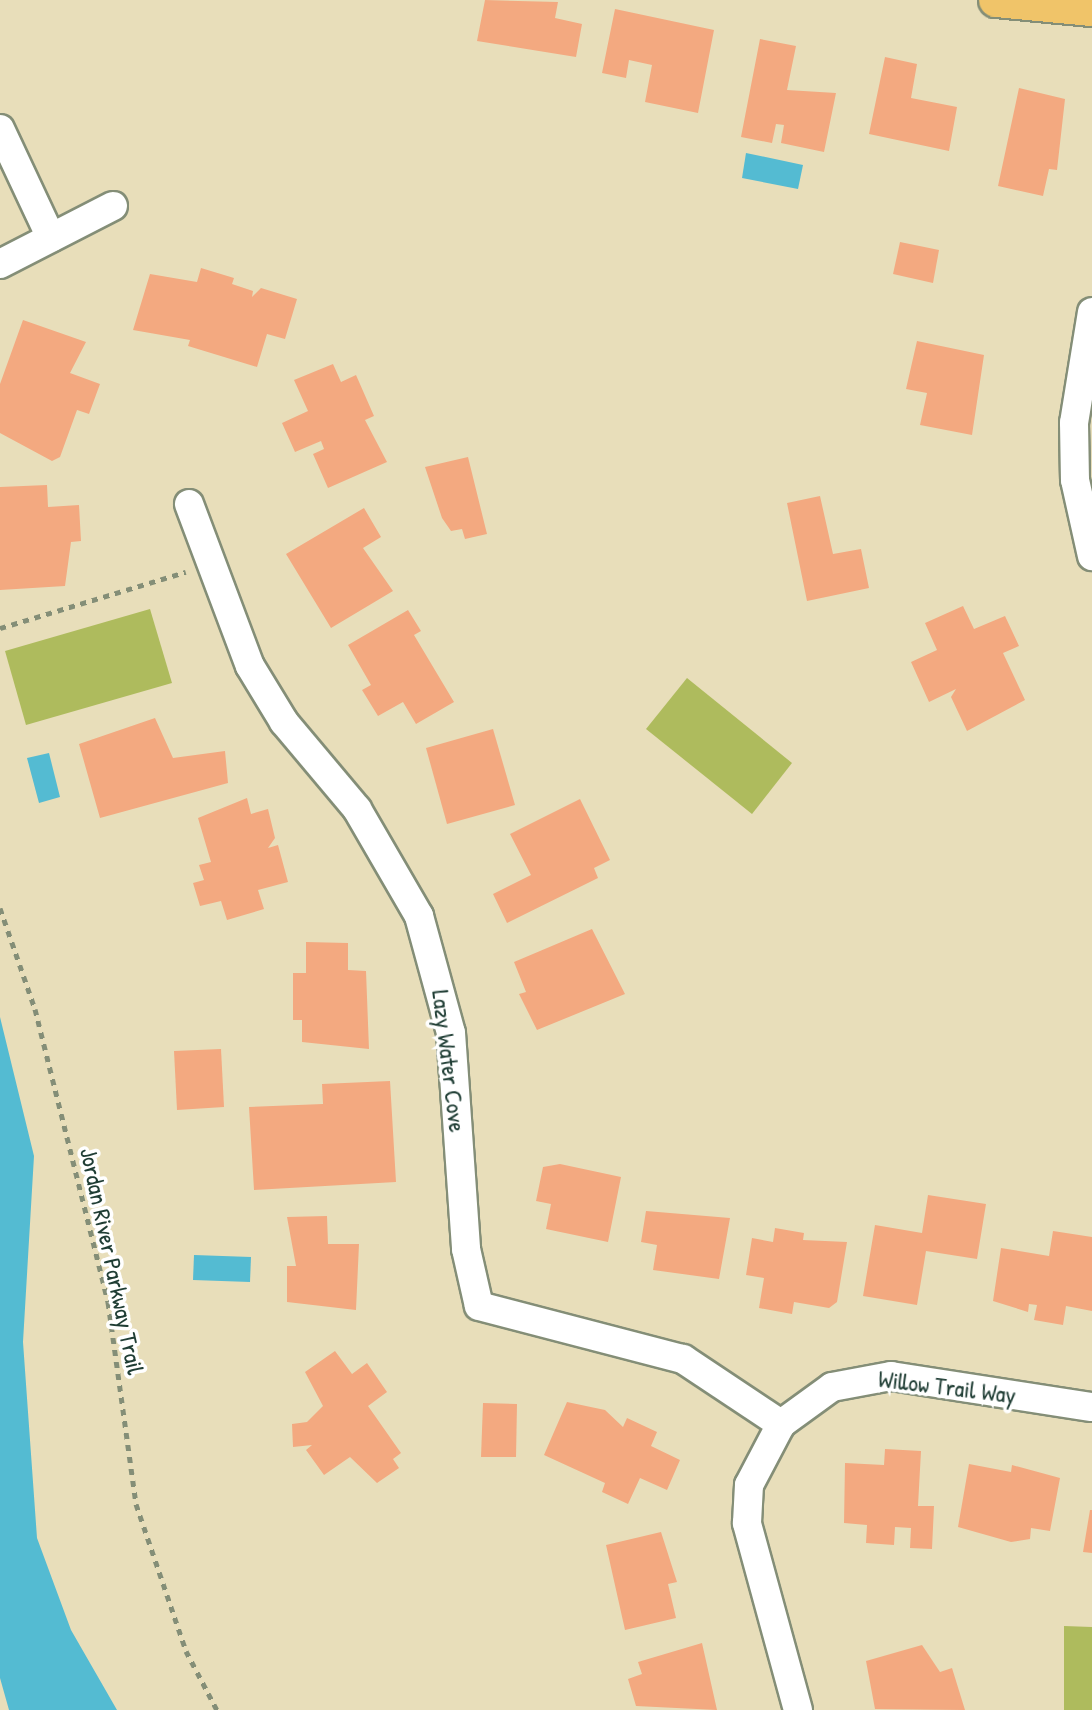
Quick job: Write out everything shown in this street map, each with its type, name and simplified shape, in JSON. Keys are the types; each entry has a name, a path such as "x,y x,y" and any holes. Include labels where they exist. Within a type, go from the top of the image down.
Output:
{"main road":[{"path":"996,0 1092,9"}],"street":[{"path":"0,129 51,238"},
{"path":"0,264 113,206"},
{"path":"1092,312 1074,423 1075,480 1092,556"},
{"name":"Lazy Water Cove","path":"189,504 250,666 284,722 357,809 419,916 451,1033 466,1249 479,1306 683,1359 781,1424"},
{"name":"Willow Trail Way","path":"798,1710 747,1523 749,1485 781,1424 832,1387 891,1376 1092,1407"}],"path":[{"path":"0,628 187,571"},
{"name":"Jordan River Parkway Trail","path":"0,908 35,1009 108,1302 136,1504 186,1651 217,1710"}],"green space":[{"path":"150,609 172,683 26,725 5,651"},
{"path":"687,678 792,763 752,814 646,729"},
{"path":"1064,1626 1092,1627 1092,1710 1064,1710"}],"water":[{"path":"746,153 803,165 798,189 742,178"},
{"path":"49,753 60,797 39,803 27,758"},
{"path":"0,1017 34,1156 23,1342 37,1538 71,1630 117,1710 9,1710 0,1678"},
{"path":"194,1255 251,1257 250,1282 193,1280"}],"building":[{"path":"485,0 558,2 555,18 582,24 576,57 477,41"},
{"path":"615,9 714,30 698,113 645,102 652,65 629,60 626,78 602,73"},
{"path":"760,39 796,46 787,90 836,93 824,152 781,143 784,125 776,124 772,143 741,137"},
{"path":"885,57 917,64 911,98 957,107 949,151 869,134"},
{"path":"1019,88 1065,99 1057,170 1049,169 1043,196 998,186"},
{"path":"900,242 939,250 933,283 893,274"},
{"path":"201,268 234,278 232,284 253,291 252,297 261,288 297,299 285,339 267,334 257,367 188,346 190,340 133,330 150,274 197,282"},
{"path":"23,320 86,342 70,373 100,384 89,414 77,410 60,457 52,461 0,433 0,384"},
{"path":"917,341 984,355 972,435 920,425 927,393 906,389"},
{"path":"333,364 341,382 356,375 374,416 365,420 387,462 328,488 313,454 324,449 321,441 295,452 282,423 308,411 294,380"},
{"path":"468,457 487,534 465,539 462,529 451,531 442,518 425,467"},
{"path":"47,485 48,507 79,505 81,541 71,542 65,586 0,590 0,487"},
{"path":"820,496 833,554 861,549 869,588 807,601 787,503"},
{"path":"364,508 381,537 363,548 393,591 331,628 286,554"},
{"path":"963,606 974,629 1005,616 1019,646 1003,653 1025,700 967,731 951,697 956,689 929,702 911,662 937,650 925,623"},
{"path":"408,610 421,631 414,635 454,702 416,724 403,702 378,716 362,690 371,685 348,645"},
{"path":"155,718 173,758 225,751 228,783 100,818 79,744"},
{"path":"493,729 515,805 447,824 426,748"},
{"path":"247,798 251,814 268,809 275,838 268,848 278,845 288,882 258,890 264,909 227,920 221,901 200,906 193,883 204,880 199,865 211,862 198,818"},
{"path":"580,799 610,860 594,868 598,878 507,923 493,894 531,875 510,834"},
{"path":"592,929 625,994 537,1030 519,994 526,992 514,962"},
{"path":"306,942 348,943 348,970 366,971 369,1049 302,1042 302,1020 293,1020 293,973 306,973"},
{"path":"221,1049 224,1107 177,1110 174,1051"},
{"path":"390,1081 396,1182 254,1190 249,1107 323,1104 322,1084"},
{"path":"560,1164 621,1177 608,1242 546,1229 551,1204 536,1201 543,1167"},
{"path":"928,1195 986,1204 977,1259 926,1251 917,1305 863,1296 875,1225 922,1233"},
{"path":"646,1211 730,1218 719,1279 653,1270 657,1245 641,1242"},
{"path":"327,1216 328,1244 359,1244 356,1310 287,1302 287,1266 296,1266 287,1217"},
{"path":"775,1228 804,1233 803,1240 847,1242 837,1302 829,1308 794,1302 792,1314 759,1308 764,1278 746,1275 752,1238 773,1242"},
{"path":"1053,1231 1092,1237 1092,1311 1066,1306 1063,1325 1034,1320 1037,1305 1029,1304 1028,1312 993,1301 1001,1248 1049,1256"},
{"path":"335,1351 352,1374 367,1363 387,1392 368,1406 401,1453 393,1459 399,1468 377,1483 350,1457 324,1475 306,1450 312,1445 293,1447 292,1424 307,1422 323,1406 305,1372"},
{"path":"567,1402 605,1410 623,1427 627,1418 657,1432 651,1446 680,1460 667,1490 640,1478 628,1504 602,1492 605,1483 544,1455"},
{"path":"483,1403 517,1404 516,1457 481,1457"},
{"path":"885,1449 921,1451 918,1506 934,1506 932,1549 910,1548 911,1528 895,1527 894,1545 866,1543 867,1525 844,1523 845,1463 884,1465"},
{"path":"969,1464 1011,1472 1012,1465 1060,1478 1050,1531 1031,1528 1030,1539 1011,1542 958,1527"},
{"path":"1092,1510 1092,1553 1083,1552"},
{"path":"661,1532 677,1582 668,1584 676,1618 625,1630 606,1545"},
{"path":"702,1643 717,1710 636,1706 628,1679 642,1674 638,1662"},
{"path":"922,1645 940,1672 952,1668 965,1710 875,1709 866,1661"}]}
